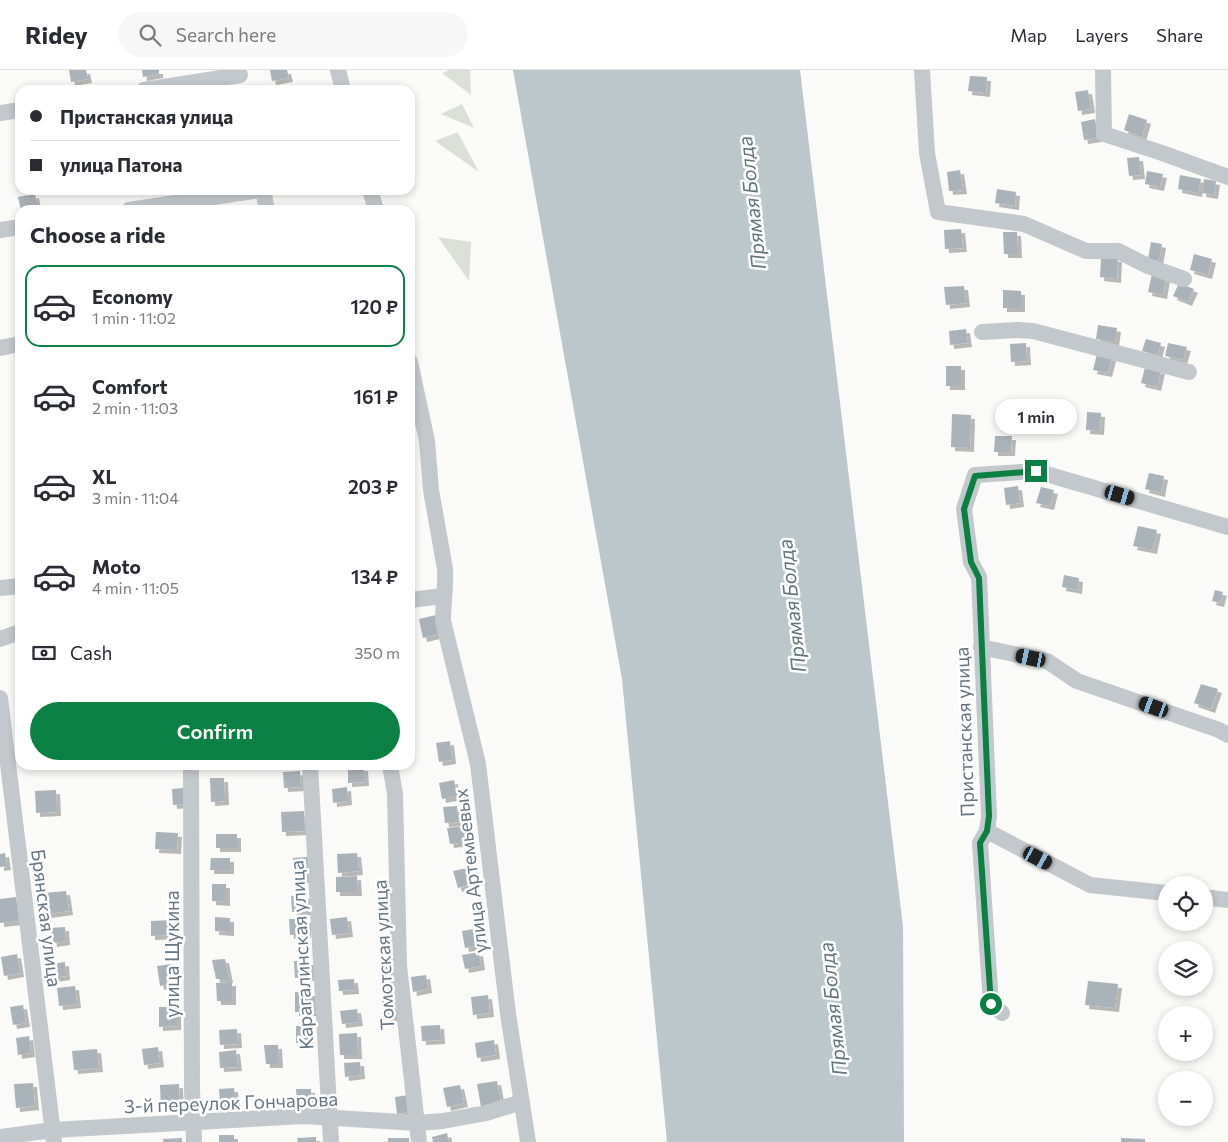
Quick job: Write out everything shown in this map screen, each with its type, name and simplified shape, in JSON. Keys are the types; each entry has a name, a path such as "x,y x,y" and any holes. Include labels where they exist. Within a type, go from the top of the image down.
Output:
{"street":[{"path":"338,70 342,85"},
{"path":"922,70 927,153 938,212 1024,224 1086,251 1118,251 1148,266 1184,279"},
{"path":"1104,70 1104,134 1228,177"},
{"path":"184,85 240,78"},
{"path":"0,113 15,111"},
{"path":"162,205 228,195"},
{"path":"0,230 15,228"},
{"path":"982,332 1033,331 1189,372"},
{"path":"0,348 15,345"},
{"name":"улица Артемьевых","path":"415,385 427,441 431,490 445,569 444,621 478,764 508,1014 528,1142"},
{"name":"Пристанская улица","path":"1002,1013 991,1004 980,843 987,831 989,816 979,578 971,562 964,509 975,476 1036,471 1228,527"},
{"path":"0,588 15,586"},
{"path":"415,599 443,596"},
{"path":"0,639 15,634"},
{"path":"981,647 1047,661 1077,681 1165,710 1228,735"},
{"name":"Брянская улица","path":"0,698 54,1136"},
{"name":"улица Щукина","path":"191,770 190,914 194,1142"},
{"name":"Карагалинская улица","path":"310,770 331,1142"},
{"name":"Томотская улица","path":"391,770 395,794 400,966 419,1142"},
{"path":"987,831 1090,885 1158,892"},
{"path":"1213,898 1228,900"},
{"name":"3-й переулок Гончарова","path":"0,1137 54,1136 193,1122 303,1116 417,1123 444,1121 486,1113 522,1102"}],"shaded area":[{"path":"450,70 470,70 471,95 442,73"},
{"path":"462,104 474,128 441,114"},
{"path":"458,133 479,172 435,141"},
{"path":"438,237 471,242 469,281"}],"water":[{"name":"Прямая Болда","path":"513,70 800,70 903,927 904,1142 667,1142 622,679"}],"building":[{"path":"69,70 86,70 88,79 71,82"},
{"path":"142,70 159,70 159,74 143,77"},
{"path":"270,70 287,70 289,78 272,81"},
{"path":"970,76 987,77 986,93 968,91"},
{"path":"1088,90 1091,109 1078,111 1075,92"},
{"path":"1129,114 1147,120 1142,137 1124,130"},
{"path":"1095,119 1098,138 1084,140 1081,122"},
{"path":"1139,157 1141,175 1129,176 1127,158"},
{"path":"960,170 963,190 949,191 947,172"},
{"path":"1147,171 1163,174 1160,187 1145,184"},
{"path":"1180,175 1201,179 1198,193 1178,189"},
{"path":"1204,179 1216,181 1214,195 1202,193"},
{"path":"997,189 1016,192 1015,206 995,203"},
{"path":"35,195 37,205 20,205 18,197"},
{"path":"961,229 963,248 945,249 944,230"},
{"path":"1003,232 1017,232 1018,254 1004,254"},
{"path":"1151,242 1162,244 1159,261 1148,259"},
{"path":"1194,254 1212,259 1208,275 1190,270"},
{"path":"1101,257 1118,258 1117,279 1100,277"},
{"path":"1152,274 1166,277 1163,295 1148,292"},
{"path":"1179,283 1194,289 1188,302 1173,296"},
{"path":"964,286 966,303 946,305 944,287"},
{"path":"1003,290 1021,291 1021,308 1003,308"},
{"path":"1098,325 1117,328 1115,342 1096,339"},
{"path":"966,329 968,343 950,345 949,331"},
{"path":"1146,339 1161,343 1158,355 1142,351"},
{"path":"1026,343 1027,361 1011,362 1010,344"},
{"path":"1168,343 1187,347 1183,360 1165,356"},
{"path":"1097,354 1112,357 1108,373 1093,370"},
{"path":"946,366 961,366 961,386 946,386"},
{"path":"1145,367 1161,370 1157,387 1141,383"},
{"path":"1087,412 1101,413 1100,431 1086,430"},
{"path":"952,414 971,415 970,448 951,447"},
{"path":"995,436 1012,436 1011,452 994,452"},
{"path":"1149,473 1164,476 1161,493 1145,489"},
{"path":"1018,486 1020,503 1006,505 1004,488"},
{"path":"1041,487 1054,490 1050,506 1036,503"},
{"path":"1138,526 1157,530 1153,550 1133,546"},
{"path":"1064,575 1079,578 1078,590 1062,587"},
{"path":"1215,590 1223,592 1220,603 1212,601"},
{"path":"436,615 440,634 423,638 419,619"},
{"path":"1201,684 1218,689 1211,709 1194,703"},
{"path":"450,741 452,760 439,762 436,743"},
{"path":"348,770 364,770 365,782 348,783"},
{"path":"300,771 301,787 284,788 283,772"},
{"path":"210,778 224,778 225,801 211,802"},
{"path":"454,780 457,796 442,799 439,783"},
{"path":"347,787 348,801 333,803 332,789"},
{"path":"183,788 185,804 173,805 172,789"},
{"path":"56,790 57,812 36,813 35,791"},
{"path":"457,806 459,822 445,823 443,807"},
{"path":"304,811 305,831 282,832 281,812"},
{"path":"463,826 466,842 450,844 447,828"},
{"path":"156,832 178,833 177,850 155,849"},
{"path":"216,834 237,834 237,848 216,848"},
{"path":"5,853 7,866 0,867 0,854"},
{"path":"357,853 359,871 338,873 337,854"},
{"path":"308,857 308,879 294,879 293,858"},
{"path":"211,858 230,858 230,870 210,870"},
{"path":"467,868 471,884 458,888 453,871"},
{"path":"357,876 358,892 336,892 336,877"},
{"path":"212,884 226,884 226,902 212,901"},
{"path":"66,891 69,911 47,914 44,893"},
{"path":"306,895 307,911 292,912 291,896"},
{"path":"16,897 19,921 0,923 0,899"},
{"path":"215,917 230,918 230,932 215,931"},
{"path":"347,917 349,933 332,935 330,919"},
{"path":"289,919 307,919 307,934 290,935"},
{"path":"173,920 174,935 151,936 151,921"},
{"path":"65,927 66,941 53,943 51,928"},
{"path":"479,928 482,945 465,948 462,931"},
{"path":"479,952 481,966 465,969 462,955"},
{"path":"17,954 20,973 4,976 1,957"},
{"path":"225,959 229,979 216,979 212,960"},
{"path":"393,960 396,978 381,980 379,962"},
{"path":"294,961 310,961 310,977 295,978"},
{"path":"65,962 66,976 53,978 52,964"},
{"path":"172,964 174,984 160,986 157,966"},
{"path":"426,975 428,989 413,992 411,977"},
{"path":"354,979 355,990 339,991 338,980"},
{"path":"1088,981 1118,984 1115,1008 1085,1005"},
{"path":"232,982 232,1001 217,1001 216,983"},
{"path":"75,986 77,1004 59,1006 57,988"},
{"path":"295,992 312,992 312,1012 295,1012"},
{"path":"488,995 490,1013 473,1015 471,997"},
{"path":"398,999 401,1016 384,1019 382,1001"},
{"path":"23,1005 26,1023 13,1025 10,1007"},
{"path":"159,1007 177,1007 177,1026 159,1027"},
{"path":"357,1009 359,1022 342,1024 340,1011"},
{"path":"440,1025 441,1040 422,1041 421,1026"},
{"path":"296,1026 309,1026 310,1042 296,1043"},
{"path":"237,1029 238,1044 220,1045 219,1030"},
{"path":"357,1033 358,1055 340,1055 339,1034"},
{"path":"29,1036 31,1053 18,1055 16,1038"},
{"path":"494,1040 496,1055 477,1058 475,1043"},
{"path":"264,1045 278,1045 279,1064 266,1064"},
{"path":"158,1047 160,1063 144,1065 142,1049"},
{"path":"97,1049 99,1068 74,1070 72,1051"},
{"path":"236,1050 238,1067 220,1068 219,1052"},
{"path":"360,1062 361,1075 345,1077 344,1063"},
{"path":"497,1081 501,1103 481,1107 477,1084"},
{"path":"33,1083 35,1106 16,1108 14,1084"},
{"path":"179,1084 180,1108 161,1109 160,1085"},
{"path":"460,1085 464,1103 447,1107 443,1088"},
{"path":"234,1088 236,1105 220,1106 219,1089"},
{"path":"296,1089 311,1089 312,1102 297,1103"},
{"path":"409,1095 411,1112 397,1114 395,1097"},
{"path":"447,1133 449,1142 433,1142 432,1137"},
{"path":"219,1135 234,1135 234,1142 219,1142"},
{"path":"316,1137 316,1142 298,1142 297,1138"},
{"path":"182,1138 182,1142 163,1142 163,1139"},
{"path":"388,1138 409,1138 409,1142 388,1142"},
{"path":"1121,1138 1145,1139 1145,1142 1121,1142"}],"route":[{"path":"991,1004 980,843 987,831 989,816 979,578 971,562 964,509 975,476 1036,471"}]}
